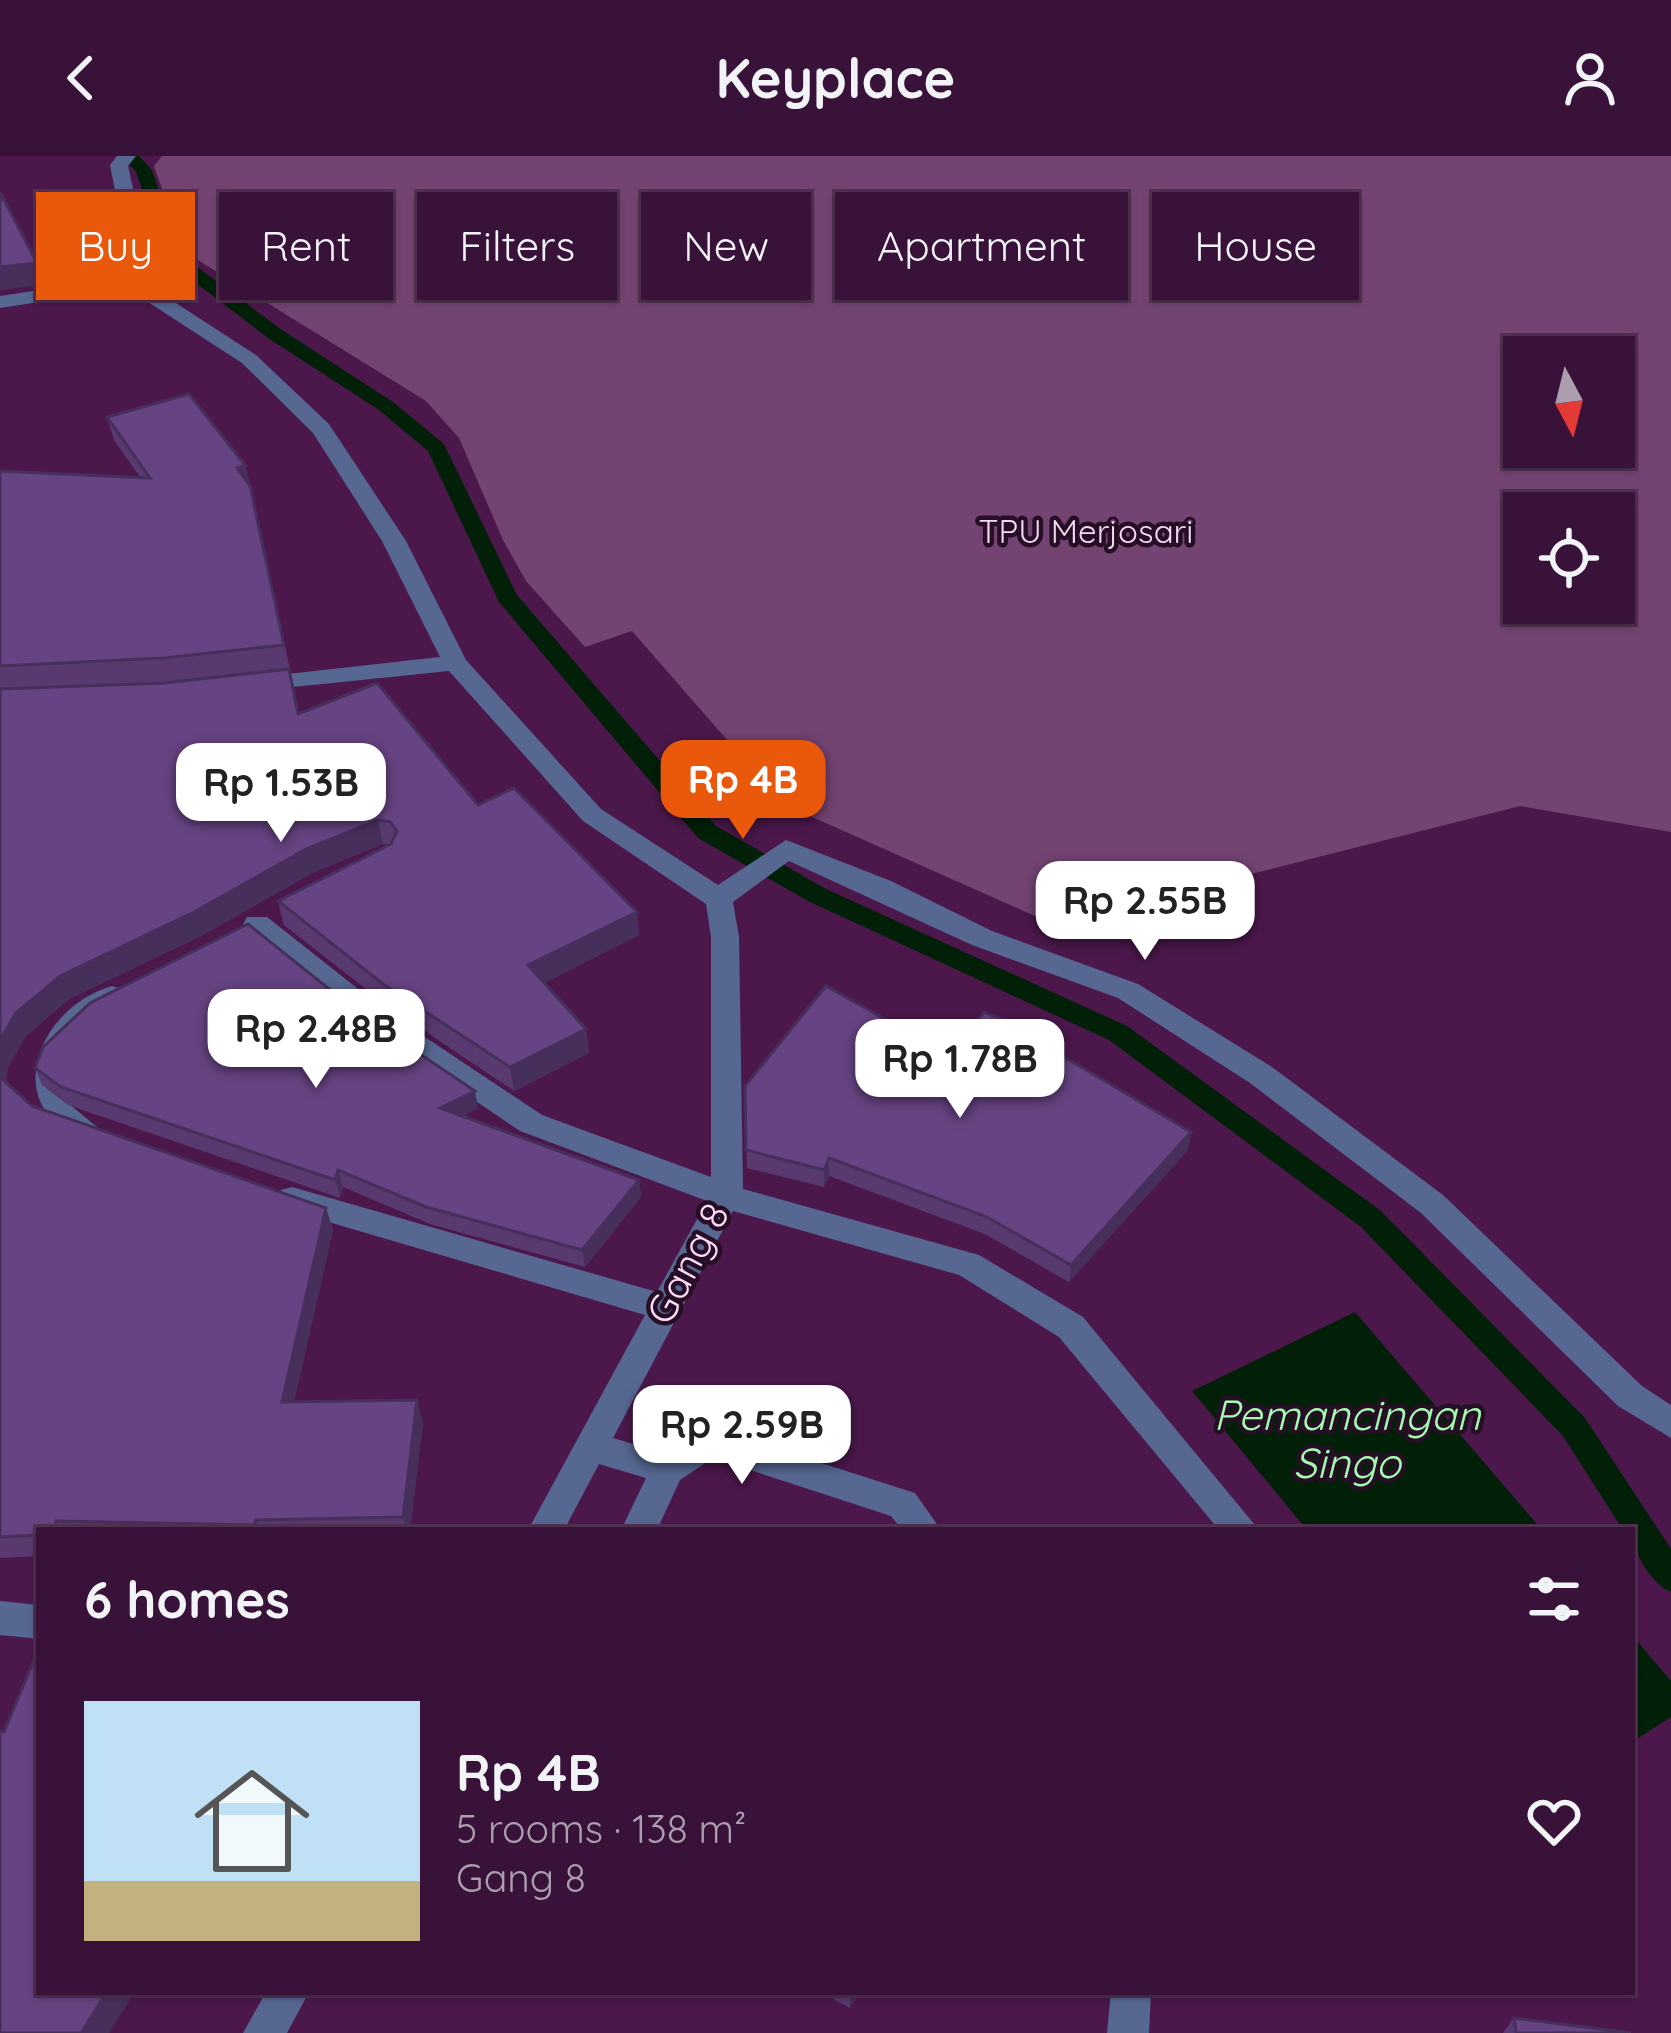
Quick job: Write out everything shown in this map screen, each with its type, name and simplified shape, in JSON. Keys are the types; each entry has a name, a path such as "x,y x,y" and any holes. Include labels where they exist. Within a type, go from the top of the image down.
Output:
{"street":[{"path":"123,161 128,192"},
{"path":"0,302 36,296"},
{"path":"158,300 249,359 321,429 394,541 454,663 592,815 728,892 786,849 881,888 982,938 1128,991 1261,1075 1432,1204 1630,1396 1671,1423"},
{"path":"228,689 454,663"},
{"name":"Gang 8","path":"548,1527 727,1193 728,892"},
{"path":"223,941 290,904"},
{"path":"256,924 376,1019 531,1123 779,1215 968,1264 1072,1327 1239,1527"},
{"path":"120,1140 55,1118 22,1091 22,1074 39,1047 69,1019 134,986"},
{"path":"271,1192 357,1221 663,1307"},
{"path":"640,1527 668,1469 710,1442 903,1504 920,1527"},
{"path":"594,1448 668,1469"},
{"path":"0,1618 36,1622"},
{"path":"264,2033 287,1995"},
{"path":"1128,2033 1131,1995"}],"green space":[{"name":"TPU Merjosari","path":"162,156 1671,156 1671,832 1520,806 1053,924 783,804 632,631 585,647 526,581 459,438 426,401 263,300 393,300 393,192 219,192 219,273 195,258 195,192 163,192 154,166"}],"water":[{"name":"Pemancingan Singo","path":"1355,1312 1539,1527 1305,1527 1192,1391"},
{"path":"1635,1639 1671,1681 1671,1717 1635,1740"}],"building":[{"path":"0,192 36,263 0,267"},
{"path":"189,394 245,465 237,468 250,486 284,645 164,658 0,666 0,471 150,478 107,417"},
{"path":"289,669 298,714 377,683 478,805 514,788 637,912 528,965 586,1029 510,1067 383,984 278,901 391,844 397,831 390,822 378,820 306,849 194,912 60,976 16,1013 0,1040 0,689 164,683"},
{"path":"248,924 359,1013 475,1091 440,1108 639,1180 582,1250 426,1207 338,1170 335,1180 61,1087 35,1068 43,1047 90,1003"},
{"path":"826,986 951,1056 984,1012 1062,1044 1056,1052 1191,1132 1071,1265 987,1217 829,1158 824,1170 746,1150 745,1086"},
{"path":"0,1077 32,1106 326,1208 282,1402 417,1400 403,1517 256,1520 254,1525 56,1521 55,1527 36,1527 36,1535 0,1537"},
{"path":"36,1660 36,1995 105,1995 81,2033 0,2033 0,1731 4,1732"},
{"path":"1514,2018 1631,2033 1516,2033"}],"waterway":[{"path":"129,156 144,170 173,257 275,334 386,406 437,448 507,597 707,832 817,895 1118,1033 1371,1219 1574,1427 1671,1577"}]}
